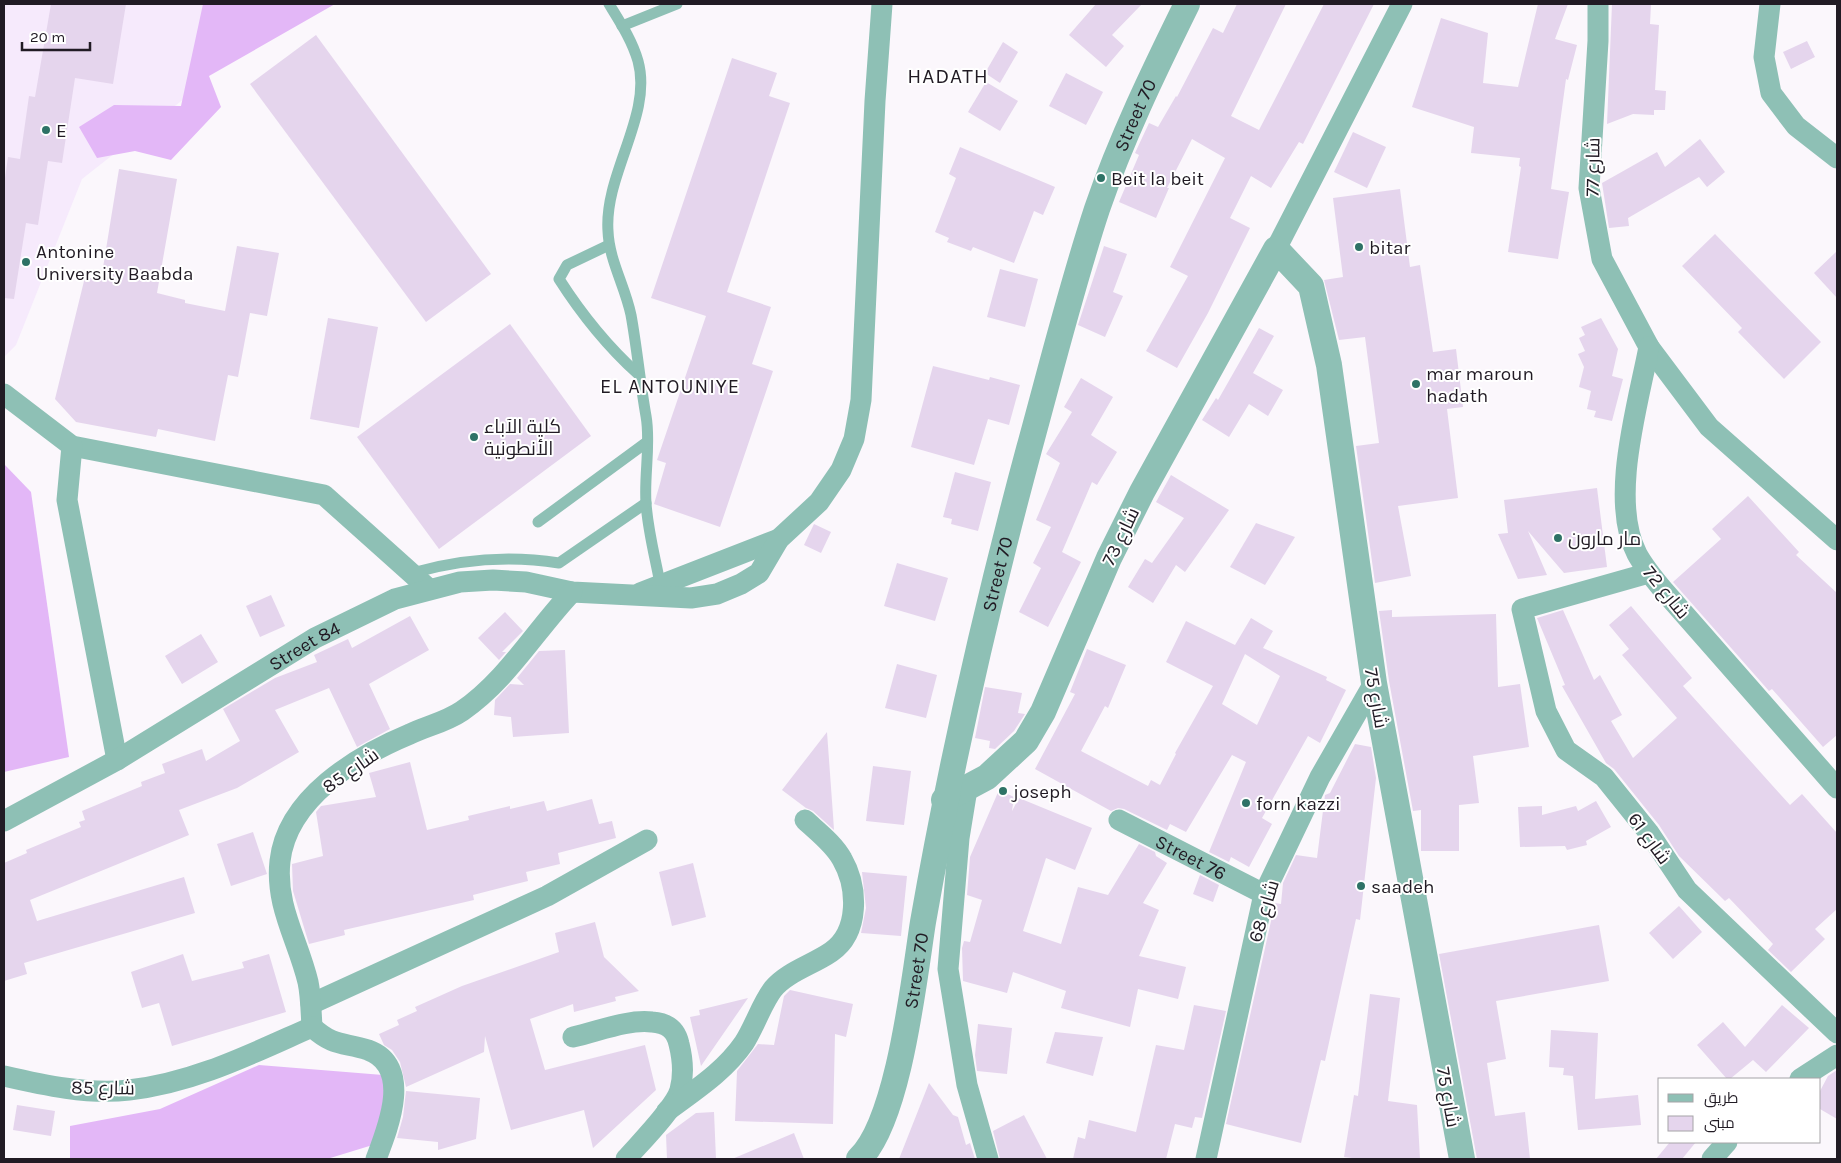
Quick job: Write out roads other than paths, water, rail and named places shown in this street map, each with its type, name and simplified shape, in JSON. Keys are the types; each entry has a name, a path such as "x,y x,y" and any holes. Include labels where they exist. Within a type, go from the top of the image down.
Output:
{"street":[{"path":"662,590 691,598 717,594 741,584 759,573 779,539 819,502 841,470 854,439 861,400 875,102 882,4"},
{"name":"Street 70","path":"859,1159 875,1135 883,1117 900,1058 956,795 998,565 1059,337 1098,208 1146,86 1187,4"},
{"path":"1276,249 1402,4"},
{"name":"شارع 77","path":"1598,4 1598,41 1589,188 1602,259 1649,347 1709,427 1837,540"},
{"path":"1770,4 1764,57 1771,93 1796,126 1837,158"},
{"name":"شارع 73","path":"956,795 1005,762 1030,734 1057,680 1108,558 1184,413 1276,249"},
{"name":"شارع 75","path":"1276,249 1311,286 1330,365 1374,683 1462,1159"},
{"name":"شارع 72","path":"1649,347 1624,484 1627,521 1636,552 1649,573 1837,788"},
{"path":"4,394 72,446 324,495 430,588"},
{"path":"72,446 67,500 117,760"},
{"path":"662,590 779,539"},
{"name":"شارع 61","path":"1649,573 1522,610 1546,711 1566,750 1604,777 1649,833 1687,890 1837,1033"},
{"name":"Street 84","path":"5,820 117,760 315,638 396,599 430,588 460,582 493,580 526,582 572,592 634,595 662,590"},
{"name":"شارع 85","path":"4,1076 94,1090 127,1091 167,1084 217,1068 312,1027 308,982 282,906 280,860 287,833 316,793 356,762 383,746 441,721 468,706 504,672 572,592"},
{"name":"شارع 68","path":"1206,1159 1264,894 1320,777 1374,683"},
{"path":"956,795 959,838 948,968 967,1085 988,1159"},
{"path":"667,1111 718,1073 744,1044 773,990 788,976 830,952 846,936 854,901 850,878 842,858 827,840 805,820"},
{"name":"Street 76","path":"1119,820 1264,894"},
{"path":"311,1004 547,896 647,840"},
{"path":"573,1037 636,1022 663,1024 673,1030 682,1055 683,1073 680,1092 667,1111 626,1159"},
{"path":"312,1027 330,1041 377,1054 390,1068 393,1086 391,1117 376,1159"},
{"path":"1801,1078 1837,1054"},
{"path":"1712,1159 1726,1143"}],"lane":[{"path":"609,4 635,53 641,80 632,125 610,200 607,228 609,245 630,314 638,374 647,419 646,503 652,548 662,590"},
{"path":"622,26 677,4"},
{"path":"609,245 567,265 559,279 575,304 611,350 638,374"},
{"path":"538,522 647,442"},
{"path":"412,574 437,566 486,558 531,558 559,563 646,503"}],"place":[{"name":"E","path":"46,130"},
{"name":"Beit la beit","path":"1101,178"},
{"name":"bitar","path":"1359,247"},
{"name":"Antonine University Baabda","path":"26,262"},
{"name":"mar maroun hadath","path":"1416,384"},
{"name":"كلية الآباء الأنطونية","path":"474,437"},
{"name":"مار مارون","path":"1558,538"},
{"name":"joseph","path":"1003,791"},
{"name":"forn kazzi","path":"1246,803"},
{"name":"saadeh","path":"1361,886"}],"district":[{"name":"HADATH","path":"948,76"},
{"name":"EL ANTOUNIYE","path":"670,386"}]}
